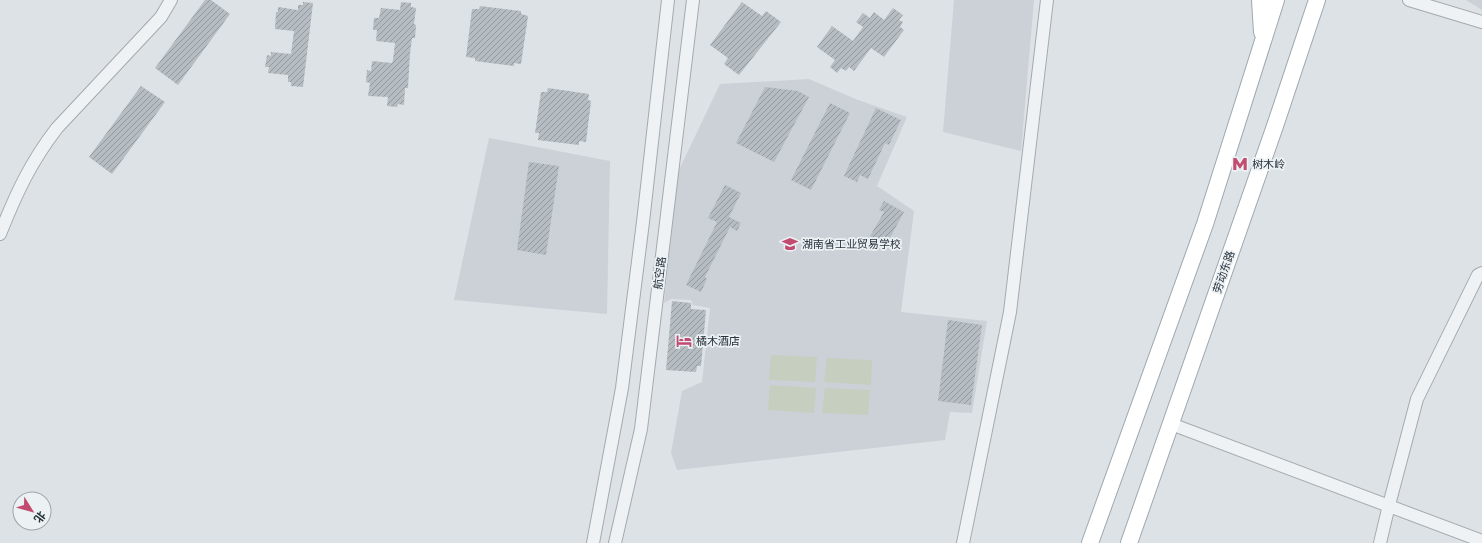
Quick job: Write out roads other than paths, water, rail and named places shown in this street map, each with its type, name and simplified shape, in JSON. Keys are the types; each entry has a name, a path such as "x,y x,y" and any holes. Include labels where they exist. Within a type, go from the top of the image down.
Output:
{"main road":[{"path":"1260,0 1263,42"},
{"path":"1090,543 1205,224 1276,0"},
{"name":"劳动东路","path":"1129,543 1275,126 1317,0"}],"street":[{"path":"0,234 19,187 43,146 57,128 161,16 171,0"},
{"name":"航空路","path":"593,543 622,388 643,222 668,0"},
{"name":"航空路","path":"614,543 641,429 693,0"},
{"path":"963,543 1010,312 1047,0"},
{"path":"1414,1 1482,22"},
{"path":"1380,543 1418,399 1478,275 1482,273"},
{"path":"1170,424 1482,541"}],"place":[{"name":"树木岭","path":"1240,164"},
{"name":"湖南省工业贸易学校","path":"790,244"},
{"name":"橘木酒店","path":"684,341"}]}
